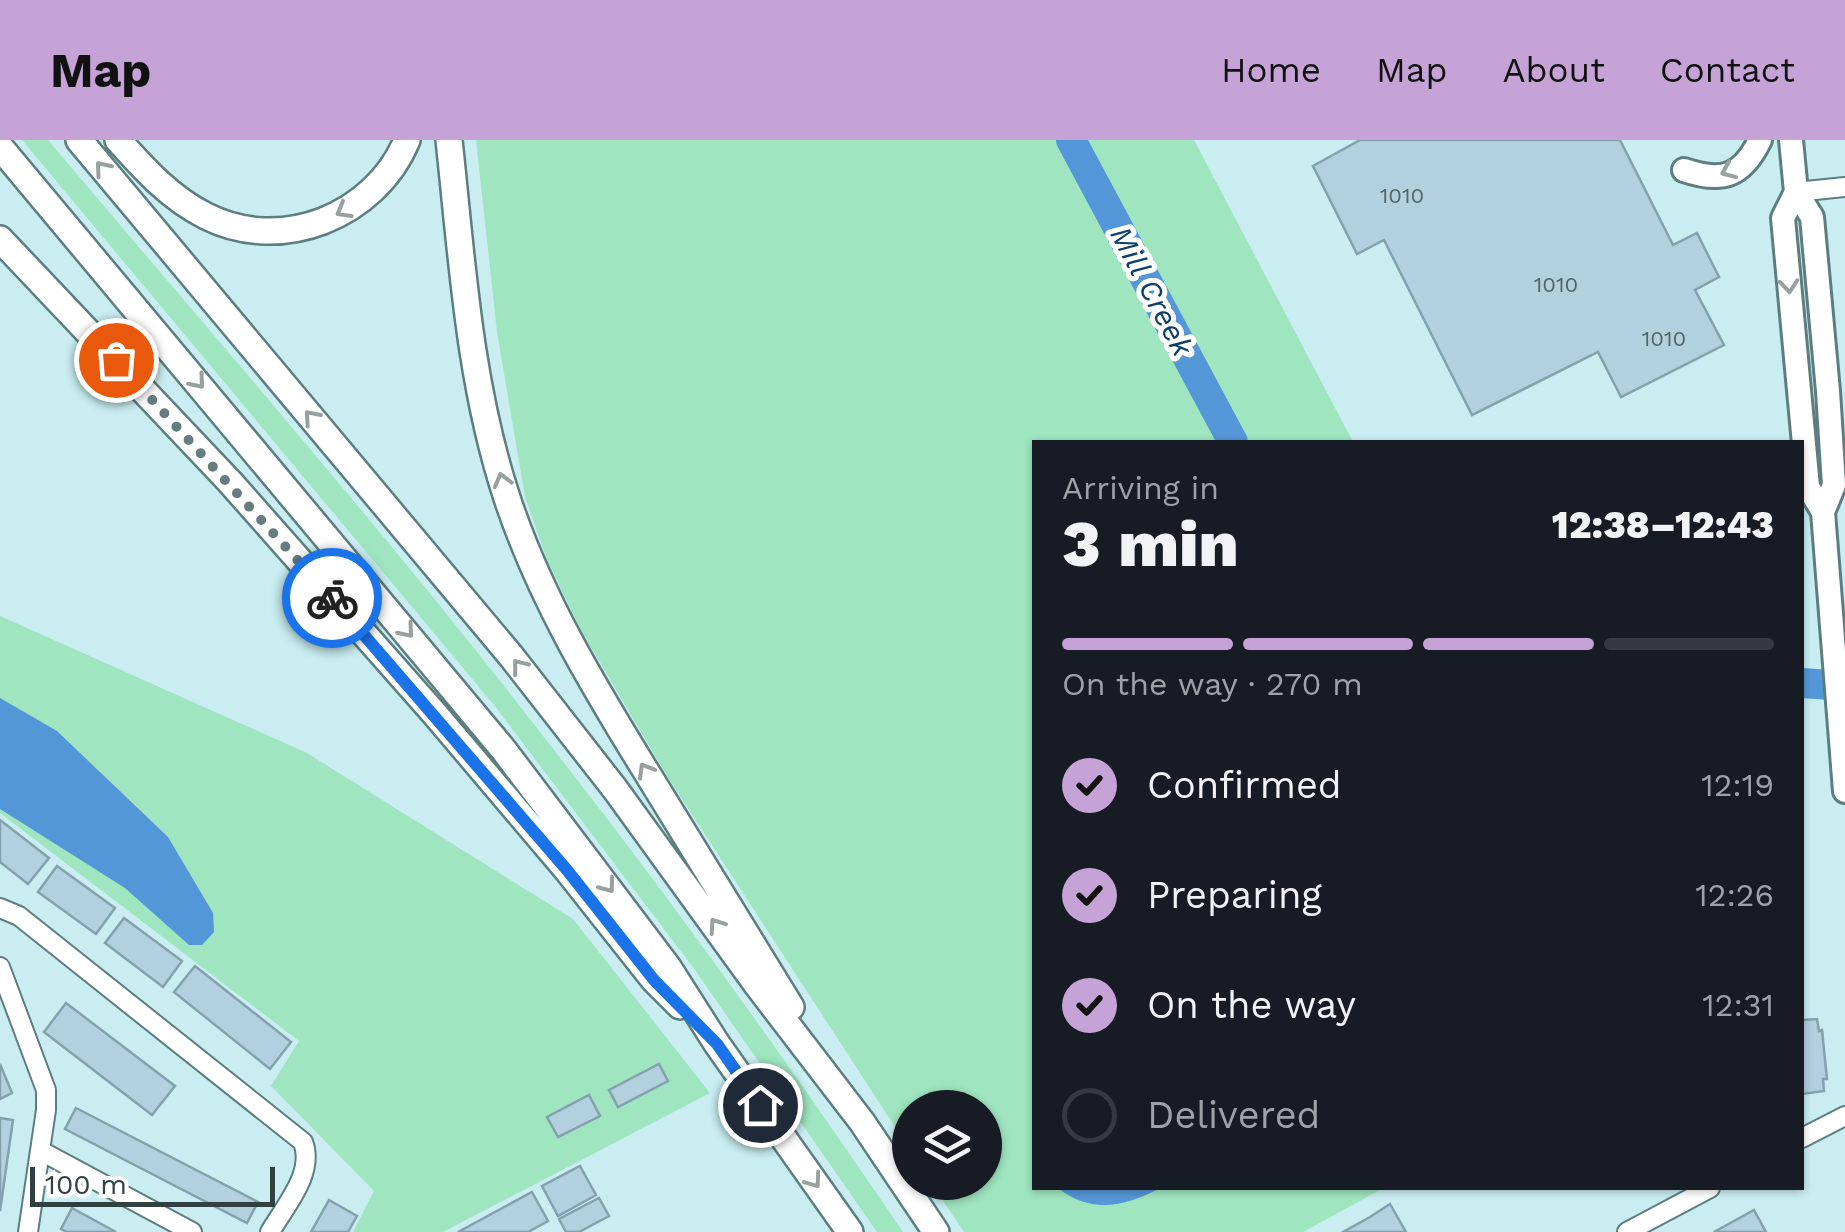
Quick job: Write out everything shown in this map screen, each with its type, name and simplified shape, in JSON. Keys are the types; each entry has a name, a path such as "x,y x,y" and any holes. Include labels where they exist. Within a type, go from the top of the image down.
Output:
{"highway":[{"path":"78,140 511,656 615,789 862,1122"},
{"path":"118,140 158,183 182,202 228,225 262,232 305,228 352,207 380,183 407,140"},
{"path":"449,140 473,356 506,497 558,620 616,723 862,1122 936,1232"},
{"path":"462,140 480,310 473,356"},
{"path":"0,146 491,734 668,967 717,1044 850,1232"},
{"path":"0,240 255,511 458,741 654,980 717,1044"}],"main road":[{"path":"1684,170 1708,178 1726,176 1740,168 1760,140"},
{"path":"1791,140 1796,192 1812,217 1828,391 1834,484 1823,512 1845,792"}],"street":[{"path":"1796,192 1845,186"},
{"path":"0,908 19,916 303,1142 307,1152 302,1179 270,1232"},
{"path":"0,967 46,1090 28,1232"},
{"path":"1804,1137 1845,1116"},
{"path":"40,1151 192,1232"},
{"path":"1626,1232 1706,1190"}],"green space":[{"path":"22,140 48,140 426,588 685,922 903,1232 877,1232 695,970 494,705"},
{"path":"476,140 1194,140 1352,440 1032,440 1032,1190 1380,1190 1303,1232 964,1232 942,1200 1002,1200 1002,1090 892,1090 892,1122 667,776 582,632 548,562 525,497 497,332"},
{"path":"0,616 307,753 573,919 710,1093 443,1232 353,1232 374,1191 271,1086 299,1041 0,813"}],"water":[{"path":"0,698 57,731 168,837 213,913 214,932 202,945 189,945 125,888 0,809"},
{"path":"1061,1190 1156,1190 1134,1200 1108,1205"}],"building":[{"path":"1360,140 1620,140 1673,245 1697,233 1719,277 1695,290 1724,345 1621,397 1598,352 1472,415 1384,240 1357,254 1313,166"},
{"path":"0,820 49,858 28,884 0,862"},
{"path":"57,866 115,908 96,934 38,892"},
{"path":"124,918 182,961 163,987 105,943"},
{"path":"195,966 291,1042 270,1069 174,992"},
{"path":"66,1003 175,1086 152,1115 44,1032"},
{"path":"1817,1019 1819,1031 1822,1030 1827,1079 1823,1079 1824,1091 1804,1094 1804,1020"},
{"path":"0,1064 12,1093 0,1099"},
{"path":"659,1064 668,1081 618,1107 609,1090"},
{"path":"589,1095 600,1116 558,1137 547,1117"},
{"path":"76,1108 258,1202 247,1223 65,1129"},
{"path":"0,1118 13,1120 0,1211"},
{"path":"580,1166 596,1195 558,1216 542,1186"},
{"path":"532,1192 548,1221 528,1232 458,1232"},
{"path":"599,1198 609,1216 579,1232 566,1232 559,1219"},
{"path":"329,1200 357,1216 348,1232 311,1232"},
{"path":"1390,1204 1406,1232 1343,1232 1370,1217"},
{"path":"72,1208 116,1232 61,1229"},
{"path":"1754,1210 1766,1232 1714,1232"}],"waterway":[{"name":"Mill Creek","path":"1071,140 1232,440"},
{"name":"Mill Creek","path":"1804,683 1845,686"}],"way so far":[{"path":"116,360 332,598"}],"route":[{"path":"332,598 567,870 654,980 717,1044 760,1105"}]}
